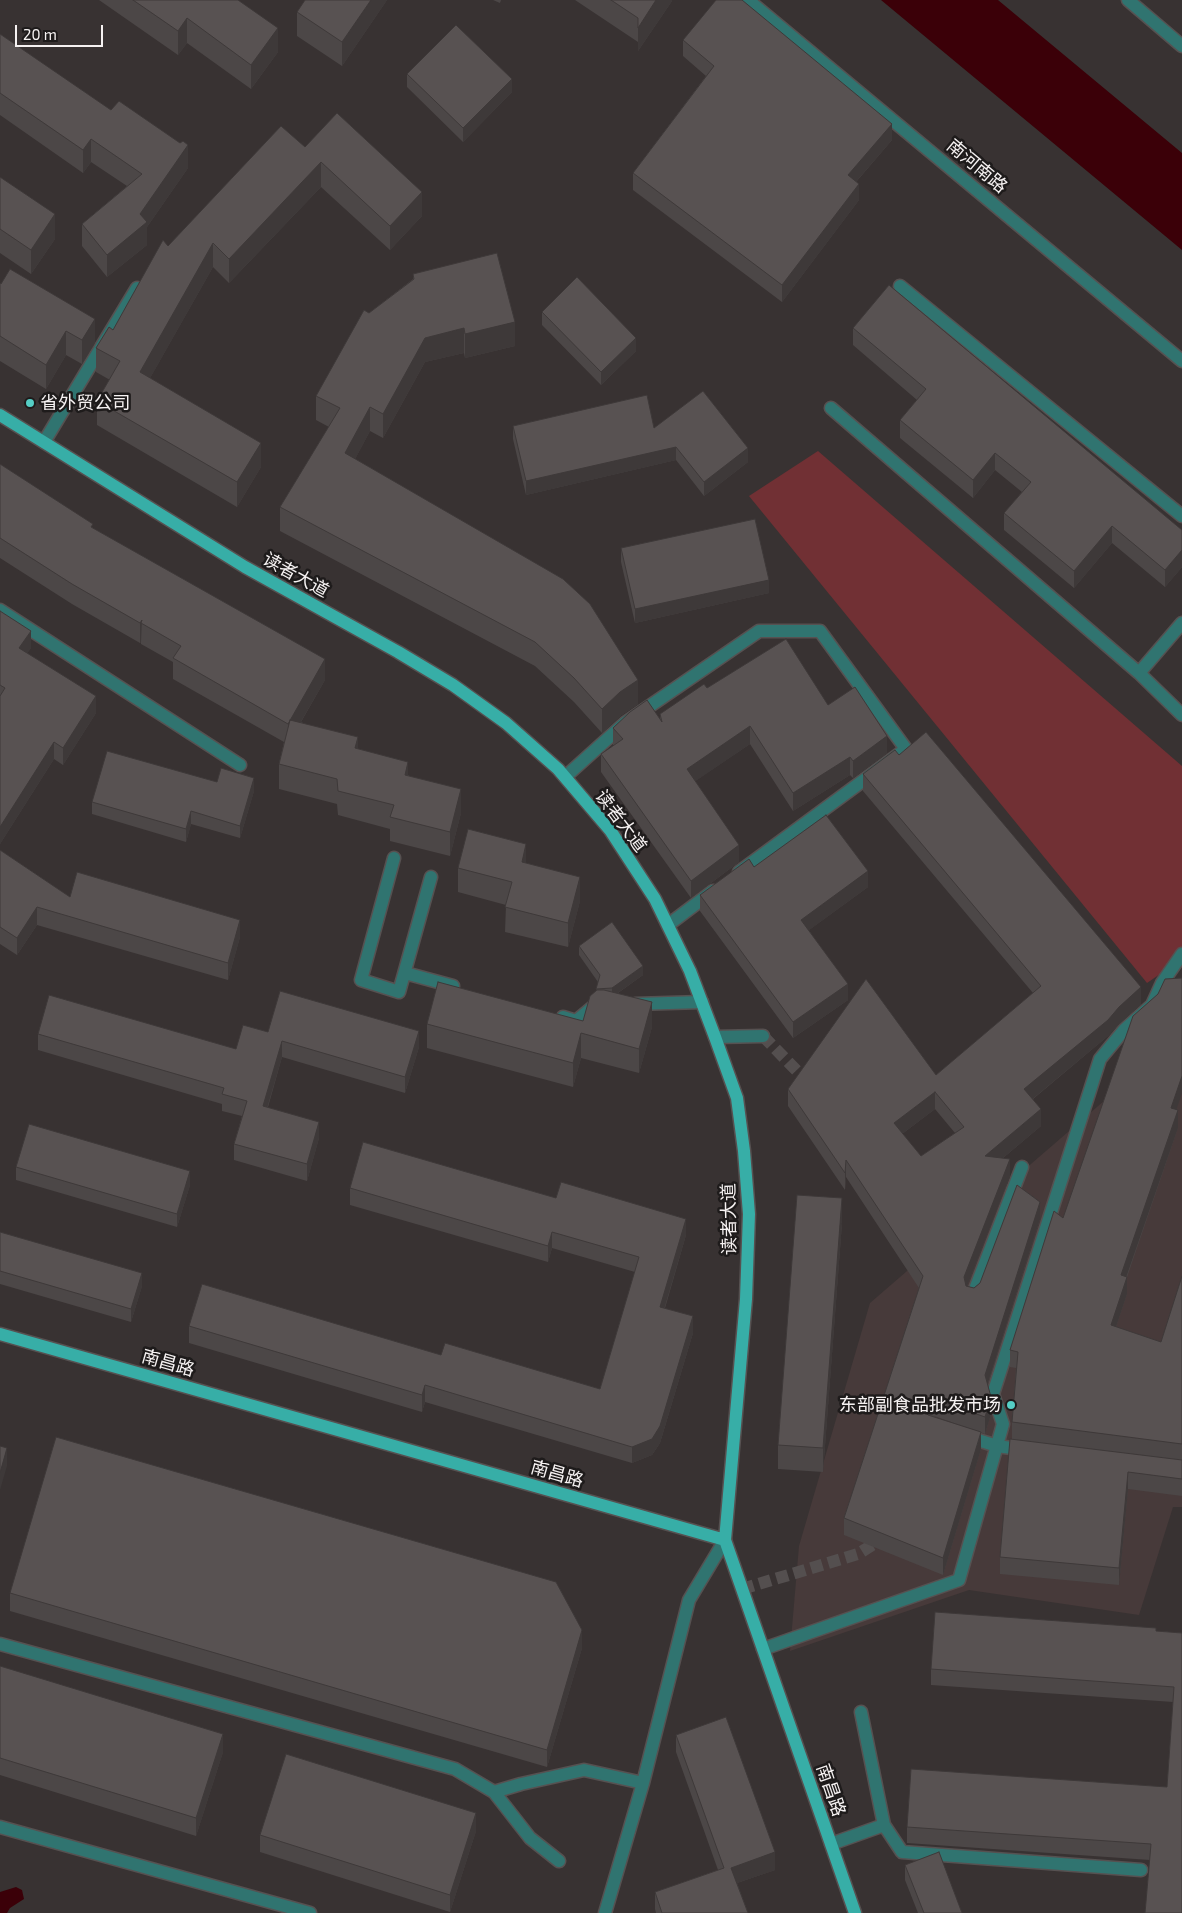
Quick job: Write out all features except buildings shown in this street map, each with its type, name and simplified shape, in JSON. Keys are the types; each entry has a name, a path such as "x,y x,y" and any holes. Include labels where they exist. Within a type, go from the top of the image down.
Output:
{"main road":[{"name":"读者大道","path":"0,415 245,567 398,652 453,685 506,723 564,777 610,830 655,899 690,971 716,1037 737,1098 744,1151 749,1214 746,1299 725,1540"},
{"name":"南昌路","path":"0,1334 725,1540 855,1913"}],"street":[{"name":"南河南路","path":"748,0 1182,361"},
{"path":"1128,0 1182,46"},
{"path":"44,442 138,286"},
{"path":"900,286 1182,516"},
{"path":"832,408 1139,673 1182,714"},
{"path":"0,610 240,765"},
{"path":"1139,673 1182,623"},
{"path":"564,777 625,722 759,631 820,631 906,749 668,925"},
{"path":"394,858 361,980 399,992 431,877"},
{"path":"763,1649 959,1580 1003,1424 993,1394 1100,1060 1124,1030 1152,1005 1162,983 1182,954"},
{"path":"405,973 462,989"},
{"path":"547,1013 576,1021 594,1006 702,1002"},
{"path":"716,1037 763,1036"},
{"path":"972,1297 1022,1167"},
{"path":"950,1430 996,1446 1036,1451"},
{"path":"605,1913 643,1783 689,1600 725,1540"},
{"path":"0,1644 455,1769 494,1792 530,1838 559,1861"},
{"path":"861,1712 884,1825 902,1852 1141,1870"},
{"path":"494,1792 584,1770 643,1783"},
{"path":"831,1844 884,1825"},
{"path":"0,1827 310,1913"}],"shaded area":[{"path":"881,0 998,0 1182,153 1182,250"},
{"path":"818,451 1182,766 1182,959 1147,983 749,496"},
{"name":"东部副食品批发市场","path":"1182,1048 1182,1507 1173,1507 1139,1615 969,1590 790,1651 799,1546 870,1303 1156,1056"},
{"path":"16,1887 22,1890 24,1899 10,1908 7,1913 0,1913 0,1892"}],"tunnel":[{"path":"763,1036 797,1071 808,1086"},
{"path":"742,1589 858,1554 885,1537"}],"place":[{"name":"省外贸公司","path":"30,403"},
{"name":"东部副食品批发市场","path":"1011,1405"}]}
